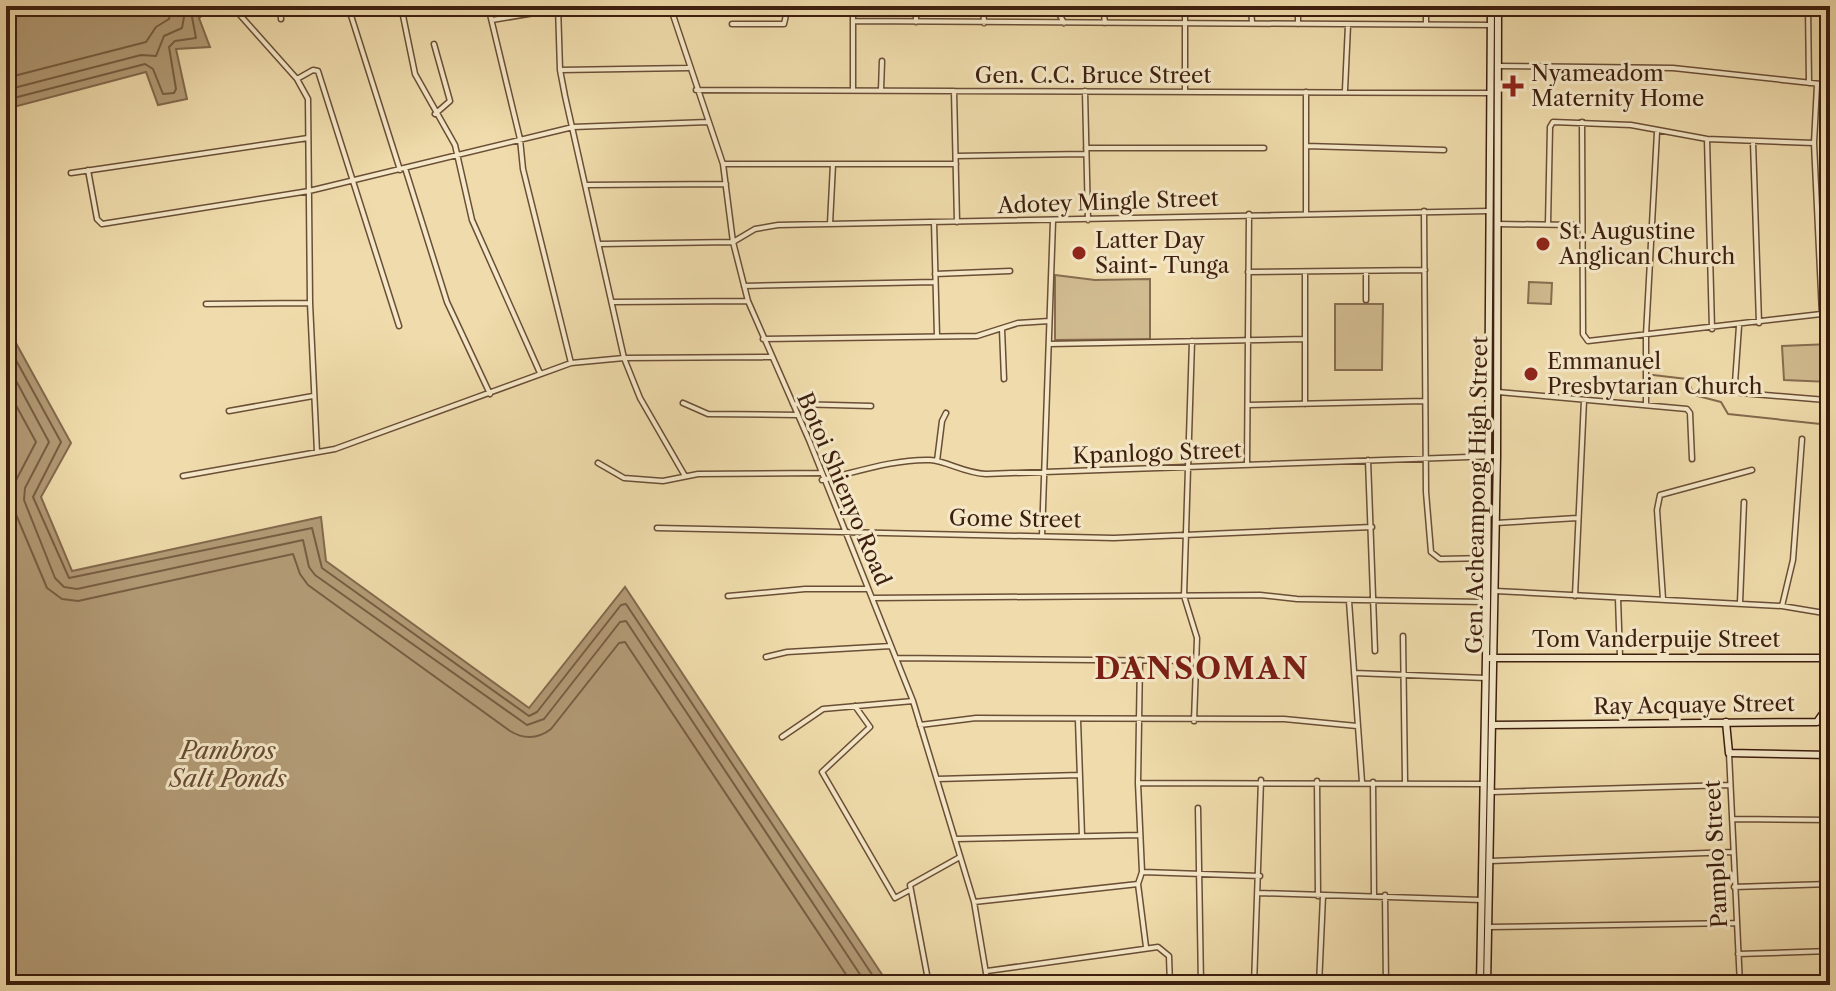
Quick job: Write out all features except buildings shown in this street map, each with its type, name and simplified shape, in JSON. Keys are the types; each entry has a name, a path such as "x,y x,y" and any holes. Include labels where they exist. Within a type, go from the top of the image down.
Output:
{"main road":[{"name":"Gen. Acheampong High Street","path":"1480,985 1486,678 1495,591 1498,392 1489,211 1491,6"},
{"name":"Gen. Acheampong High Street","path":"1487,985 1492,792 1487,602 1488,456 1498,6"},
{"name":"Tom Vanderpuije Street","path":"1490,658 1825,658"},
{"name":"Ray Acquaye Street","path":"1492,725 1817,722 1823,716 1828,701 1825,658"},
{"name":"Pamplo Street","path":"1726,722 1729,753"},
{"path":"1729,753 1830,755"}],"street":[{"path":"232,6 297,79 308,99 310,303 317,452"},
{"path":"280,6 281,19"},
{"path":"348,6 447,302 490,394"},
{"path":"401,6 415,74 458,154 472,220 540,373"},
{"path":"440,6 442,13 475,6"},
{"path":"488,6 520,139 523,169 571,363"},
{"path":"732,24 784,24 788,6"},
{"path":"853,6 853,90"},
{"path":"916,6 916,22"},
{"path":"983,6 984,23"},
{"path":"1055,6 1064,23"},
{"path":"1103,6 1105,23"},
{"path":"1185,6 1185,90"},
{"path":"1251,6 1252,23"},
{"path":"1298,6 1298,24"},
{"path":"1426,6 1426,25"},
{"path":"1565,6 1574,6"},
{"path":"492,20 558,8 670,9"},
{"path":"558,8 560,70 624,358 640,398 685,476"},
{"path":"1645,12 1808,8 1809,83"},
{"name":"Botoi Shienyo Road","path":"670,9 723,164 733,242 748,301 798,415 913,701 974,902 988,985"},
{"path":"853,21 1491,25"},
{"path":"1345,90 1348,24"},
{"path":"434,44 450,101 435,114"},
{"path":"881,90 882,61"},
{"path":"1498,66 1673,68 1830,85"},
{"path":"560,70 688,68"},
{"path":"297,79 318,71 399,326"},
{"path":"1817,84 1814,143 1822,314"},
{"name":"Gen. C.C. Bruce Street","path":"696,90 1345,90 1490,93"},
{"path":"954,91 957,222"},
{"path":"1085,91 1088,220"},
{"path":"1306,91 1306,213"},
{"path":"88,170 97,219 102,224 309,191 573,127 708,122"},
{"path":"1582,122 1582,229 1585,237 1583,334 1588,341 1739,326 1830,313"},
{"path":"1548,224 1550,124 1631,125 1707,139 1814,143"},
{"path":"1646,405 1646,335 1657,132"},
{"path":"71,173 308,138"},
{"path":"1707,139 1712,329"},
{"path":"1753,142 1759,323"},
{"path":"1306,146 1444,150"},
{"path":"956,156 1264,148"},
{"path":"723,164 956,164"},
{"path":"830,224 833,164"},
{"path":"586,185 726,184"},
{"path":"1424,210 1425,459 1432,555 1440,559 1488,558"},
{"name":"Adotey Mingle Street","path":"733,242 764,227 830,224 1489,211"},
{"path":"1247,465 1249,214"},
{"path":"1042,536 1053,221"},
{"path":"934,222 937,336"},
{"path":"1492,224 1574,225 1582,229"},
{"path":"600,244 733,242"},
{"path":"1248,272 1425,270"},
{"path":"935,274 1010,271"},
{"path":"1366,271 1366,300"},
{"path":"1305,272 1305,404"},
{"path":"744,286 935,282"},
{"path":"613,302 748,301"},
{"path":"206,304 310,303"},
{"path":"763,339 981,336 1022,322 1049,321"},
{"path":"1739,326 1735,383 1741,393 1826,400"},
{"path":"1002,328 1004,379"},
{"path":"1049,344 1305,339"},
{"path":"1192,341 1184,596 1194,624 1194,721"},
{"path":"183,476 317,452 490,394 571,363 624,358 770,357"},
{"path":"1498,392 1689,410 1692,459"},
{"path":"229,411 313,396"},
{"path":"1575,596 1584,400"},
{"path":"1248,405 1424,401"},
{"path":"683,403 708,414 798,415"},
{"path":"793,404 871,406"},
{"path":"937,461 942,421 946,413"},
{"path":"1782,606 1793,560 1802,439"},
{"name":"Kpanlogo Street","path":"822,480 888,465 937,461 968,473 1044,473 1497,456"},
{"path":"1368,460 1376,600 1375,651"},
{"path":"598,463 624,478 663,481 685,476 820,473"},
{"path":"1663,599 1657,510 1660,495 1752,470"},
{"path":"1740,603 1744,502"},
{"path":"1495,523 1577,518"},
{"name":"Gome Street","path":"657,528 1186,536 1372,527"},
{"path":"728,596 805,589 868,589"},
{"path":"1495,591 1782,606 1828,615"},
{"path":"872,598 1260,595 1487,602"},
{"path":"1618,598 1620,657"},
{"path":"1349,600 1362,782"},
{"name":"Ray Acquaye Street","path":"1825,658 1828,615"},
{"path":"1403,636 1405,782"},
{"path":"766,657 787,652 891,646"},
{"path":"896,658 1196,661"},
{"path":"1140,660 1138,783 1142,872 1138,884 1146,947"},
{"path":"1354,673 1486,678"},
{"path":"782,737 823,709 913,701"},
{"path":"855,706 870,727 822,772 895,898 908,891"},
{"path":"920,725 976,718 1284,719 1357,726"},
{"path":"1078,720 1082,836"},
{"name":"Pamplo Street","path":"1729,753 1740,985"},
{"path":"937,779 1080,775"},
{"path":"1138,783 1261,780 1484,784"},
{"path":"1254,985 1261,780"},
{"path":"1317,781 1321,896 1319,985"},
{"path":"1373,782 1374,895"},
{"path":"1492,792 1730,785"},
{"path":"1198,808 1201,985"},
{"path":"1732,819 1830,820"},
{"path":"955,839 1139,835"},
{"path":"1490,861 1733,852"},
{"path":"929,985 908,891 910,885 960,857"},
{"path":"1142,872 1201,871 1260,876"},
{"path":"974,902 1138,884"},
{"path":"1734,887 1830,884"},
{"path":"1259,893 1482,900"},
{"path":"1385,895 1386,985"},
{"path":"1489,927 1736,923"},
{"path":"987,971 1146,947 1162,948 1169,956 1170,985"},
{"path":"1738,954 1830,951"}],"shaded area":[{"path":"1055,275 1095,280 1150,279 1150,339 1055,340"},
{"path":"1529,282 1552,283 1551,304 1528,303"},
{"path":"1335,304 1383,304 1382,370 1335,370"},
{"path":"1830,344 1830,382 1784,380 1782,346"}],"water":[{"path":"6,6 207,6 210,10 199,18 210,47 176,49 187,99 158,105 146,72 6,109"},
{"name":"Pambros Salt Ponds","path":"6,325 71,443 41,497 72,571 321,517 326,561 529,708 625,587 889,985 6,985"}],"waterway":[{"path":"1653,375 1687,379 1694,395 1721,402 1728,414 1830,425"}],"place":[{"name":"Nyameadom Maternity Home","path":"1513,86"},
{"name":"St. Augustine Anglican Church","path":"1543,244"},
{"name":"Latter Day Saint- Tunga","path":"1079,253"},
{"name":"Emmanuel Presbytarian Church","path":"1531,374"}],"district":[{"name":"DANSOMAN","path":"1202,668"}]}
